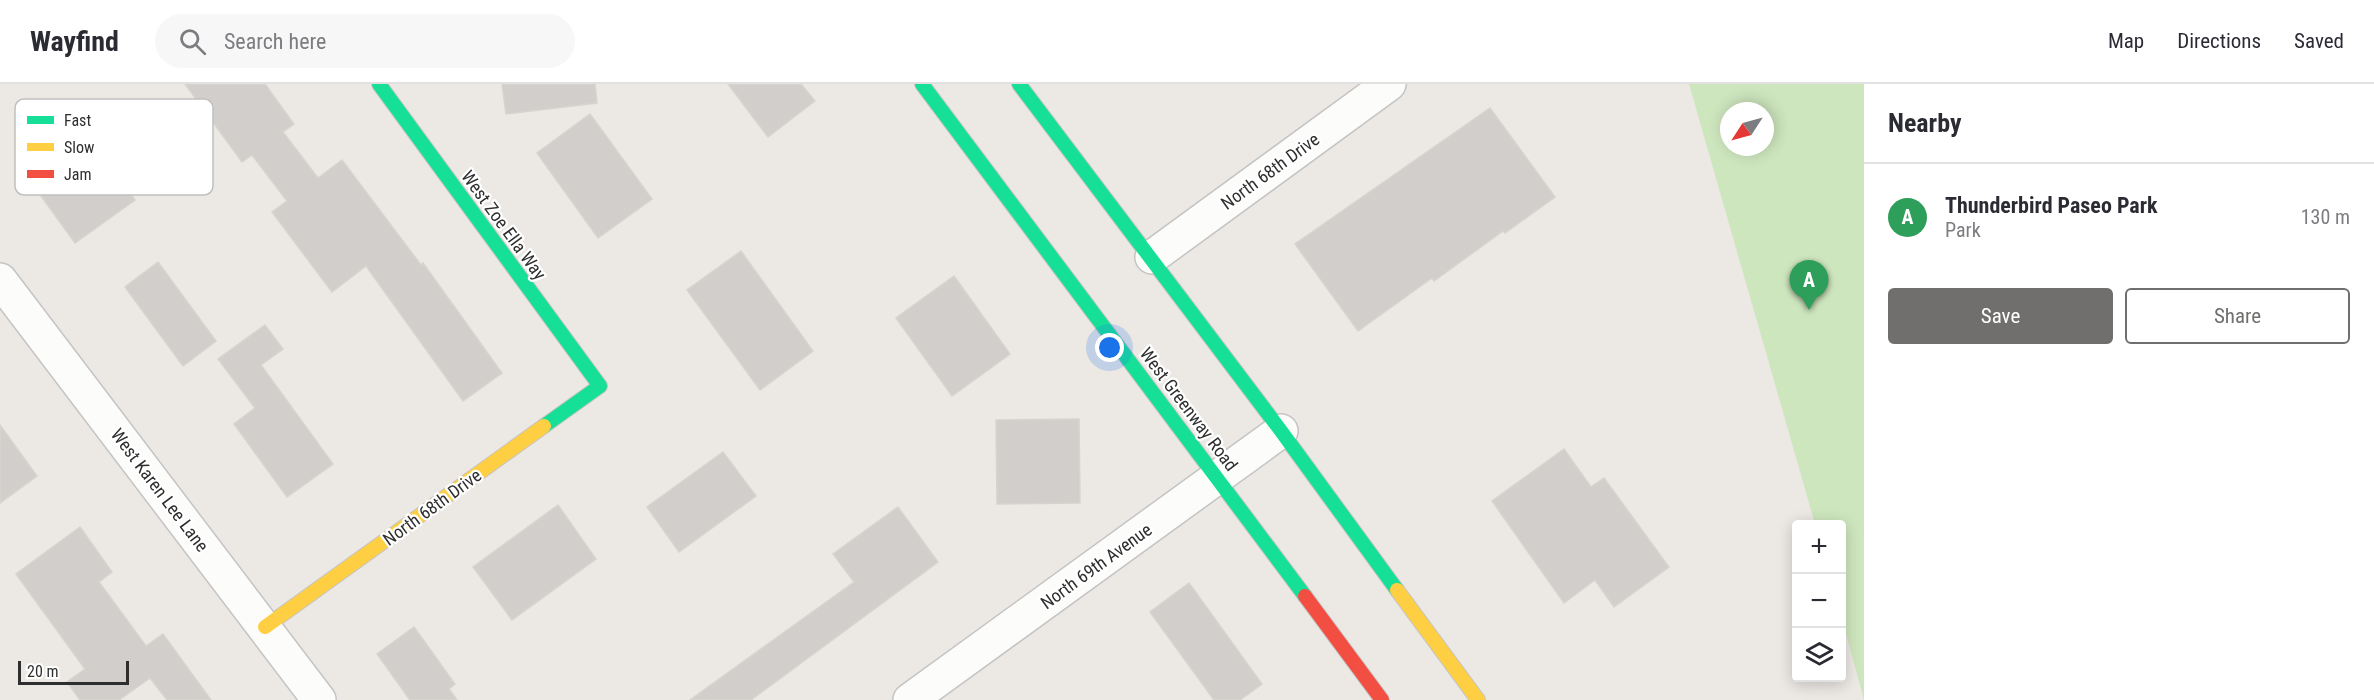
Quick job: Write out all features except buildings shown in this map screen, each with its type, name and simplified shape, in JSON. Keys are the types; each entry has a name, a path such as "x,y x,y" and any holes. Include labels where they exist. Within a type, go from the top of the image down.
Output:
{"street":[{"name":"West Zoe Ella Way","path":"379,84 600,386"},
{"name":"West Greenway Road","path":"922,84 1382,700"},
{"path":"1019,84 1281,430 1478,700"},
{"name":"North 68th Drive","path":"1152,257 1389,84"},
{"name":"West Karen Lee Lane","path":"0,280 319,700"},
{"name":"North 68th Drive","path":"264,627 600,386"},
{"name":"North 69th Avenue","path":"910,700 1281,430"}],"green space":[{"path":"1689,84 1864,84 1864,700 1846,634 1846,520 1814,520"}],"traffic: fast":[{"path":"379,84 600,386 544,426"},
{"path":"922,84 1305,596"},
{"path":"1019,84 1281,431 1397,590"}],"traffic: slow":[{"path":"265,627 544,426"},
{"path":"1397,590 1478,700"}],"traffic: jam":[{"path":"1305,596 1382,700"}],"place":[{"name":"Thunderbird Paseo Park","path":"1809,310"}]}
